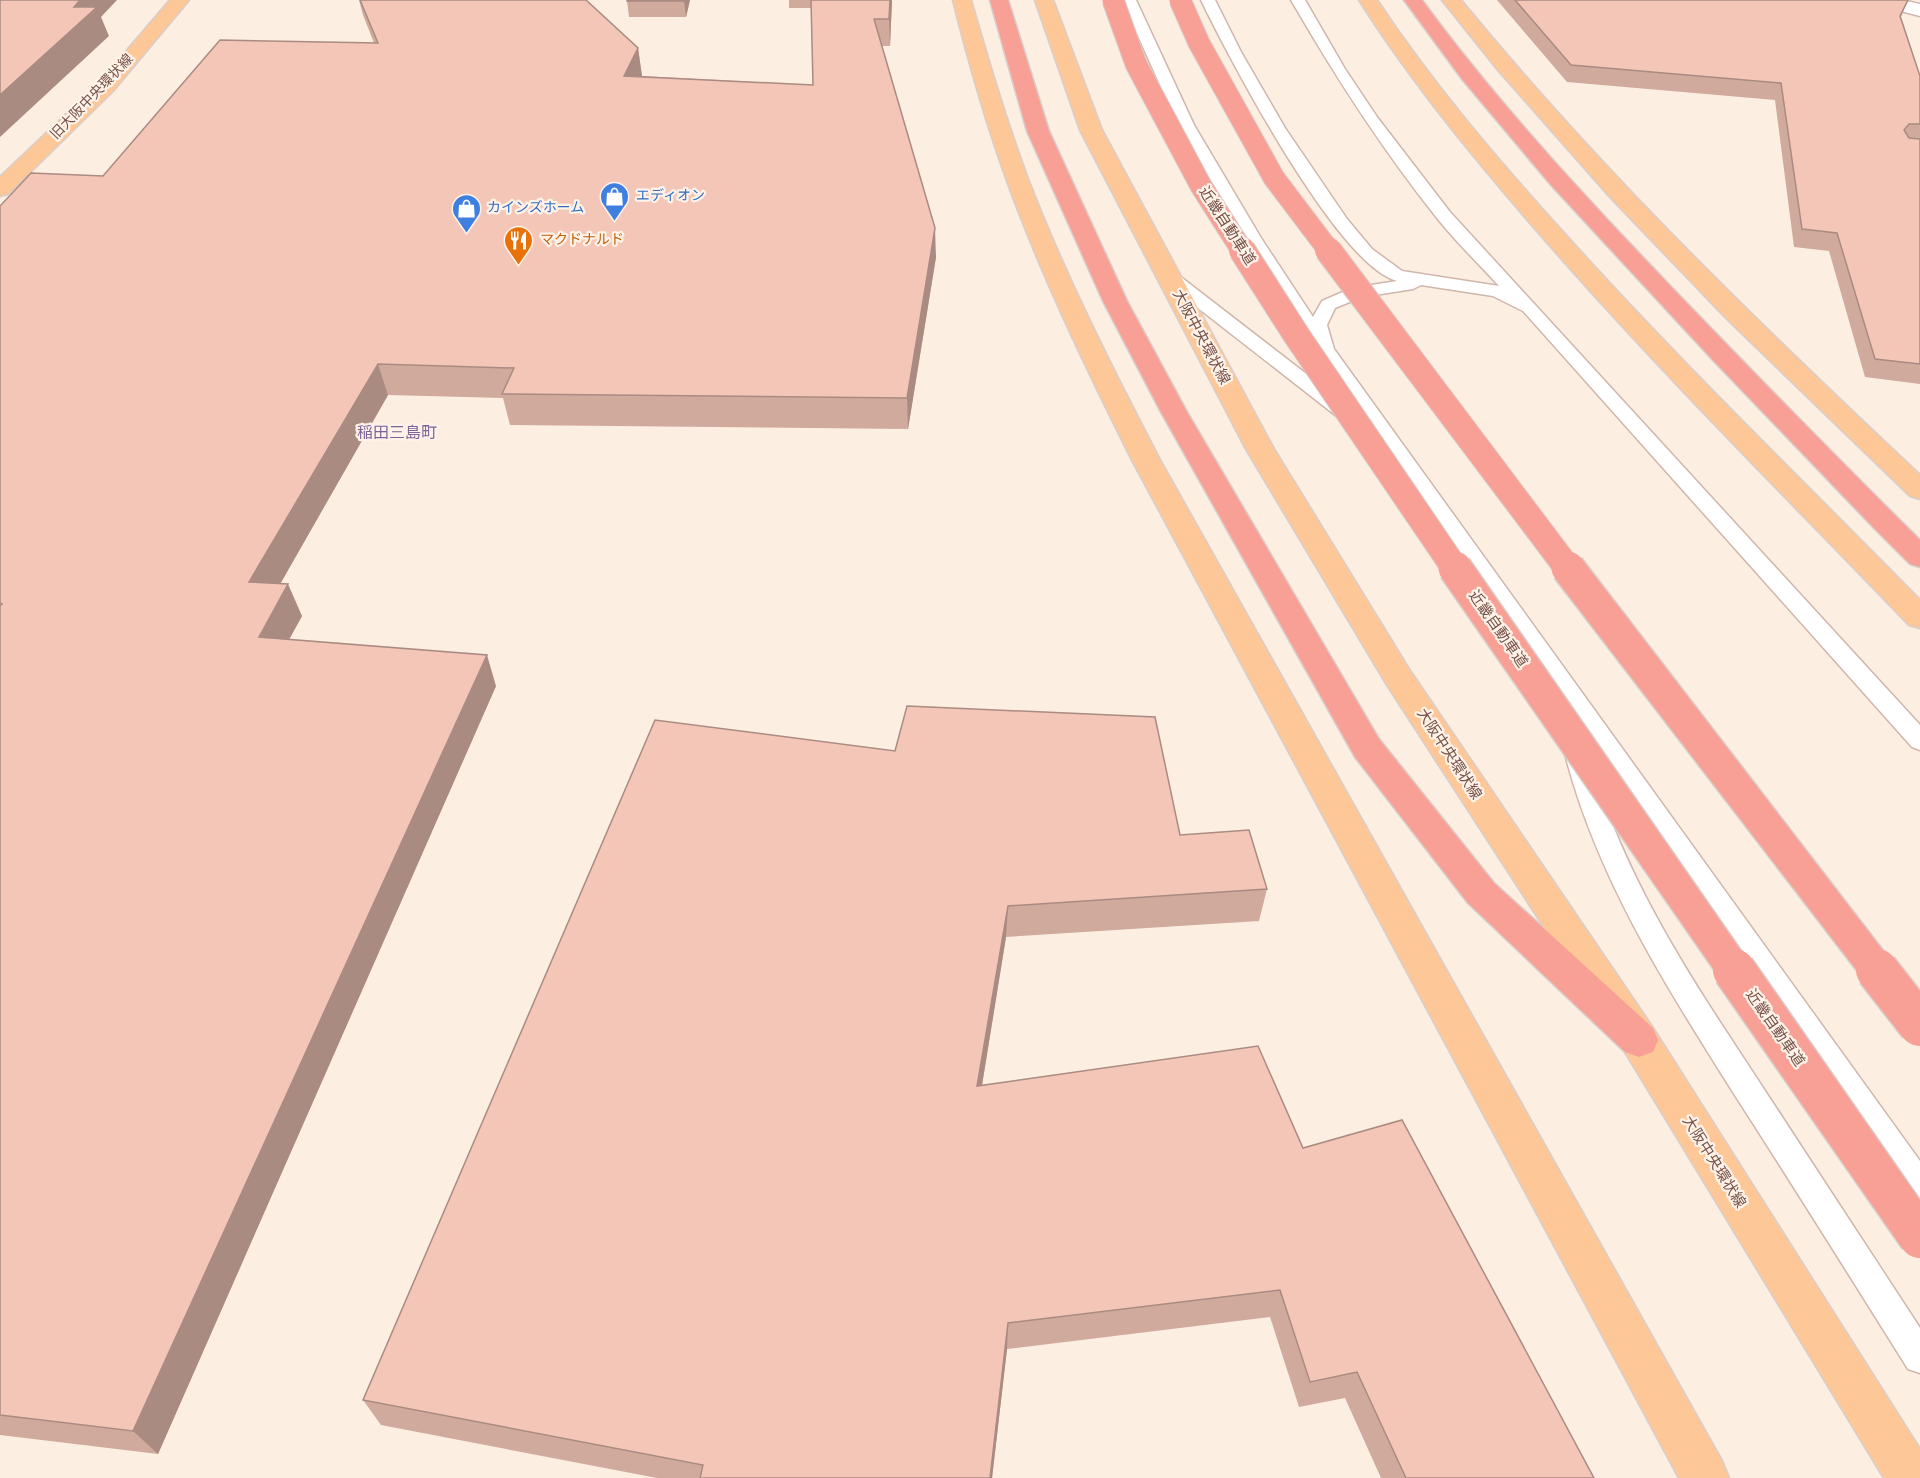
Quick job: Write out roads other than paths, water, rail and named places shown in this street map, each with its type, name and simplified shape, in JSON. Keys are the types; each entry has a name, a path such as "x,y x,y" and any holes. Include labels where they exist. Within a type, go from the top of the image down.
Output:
{"highway":[{"path":"999,0 1038,130 1115,301 1174,412 1367,748 1481,893 1639,1040"},
{"name":"近畿自動車道","path":"1113,0 1136,64 1201,186 1297,336 1441,548 1920,1237"},
{"path":"1180,0 1199,43 1274,178 1546,538 1920,1025"},
{"path":"1413,0 1448,48 1520,135 1598,223 1755,390 1920,557"}],"main road":[{"name":"旧大阪中央環状線","path":"0,189 106,87 180,0"},
{"path":"962,0 995,121 1045,251 1091,353 1146,460 1705,1478"},
{"name":"大阪中央環状線","path":"1044,0 1091,130 1260,448 1398,677 1639,1040 1911,1478"},
{"path":"1368,0 1444,108 1583,270 1920,618"},
{"path":"1451,0 1538,107 1642,220 1775,353 1920,490"}],"street":[{"path":"1880,0 1920,10"}],"lane":[{"path":"1129,0 1186,125 1252,238 1326,351 1920,1186"},
{"path":"1208,0 1242,66 1304,171 1351,236 1381,269 1397,276 1429,283 1498,291 1529,307"},
{"path":"1298,0 1364,109 1444,216 1529,307 1920,741"},
{"path":"1167,274 1398,454"},
{"path":"1326,351 1318,325 1328,304 1358,292 1429,283"},
{"path":"1569,693 1578,758 1589,800 1619,872 1678,981 1920,1357"}],"place":[{"name":"エディオン","path":"615,222"},
{"name":"カインズホーム","path":"466,234"},
{"name":"マクドナルド","path":"519,266"}],"district":[{"name":"稲田三島町","path":"397,433"}]}
